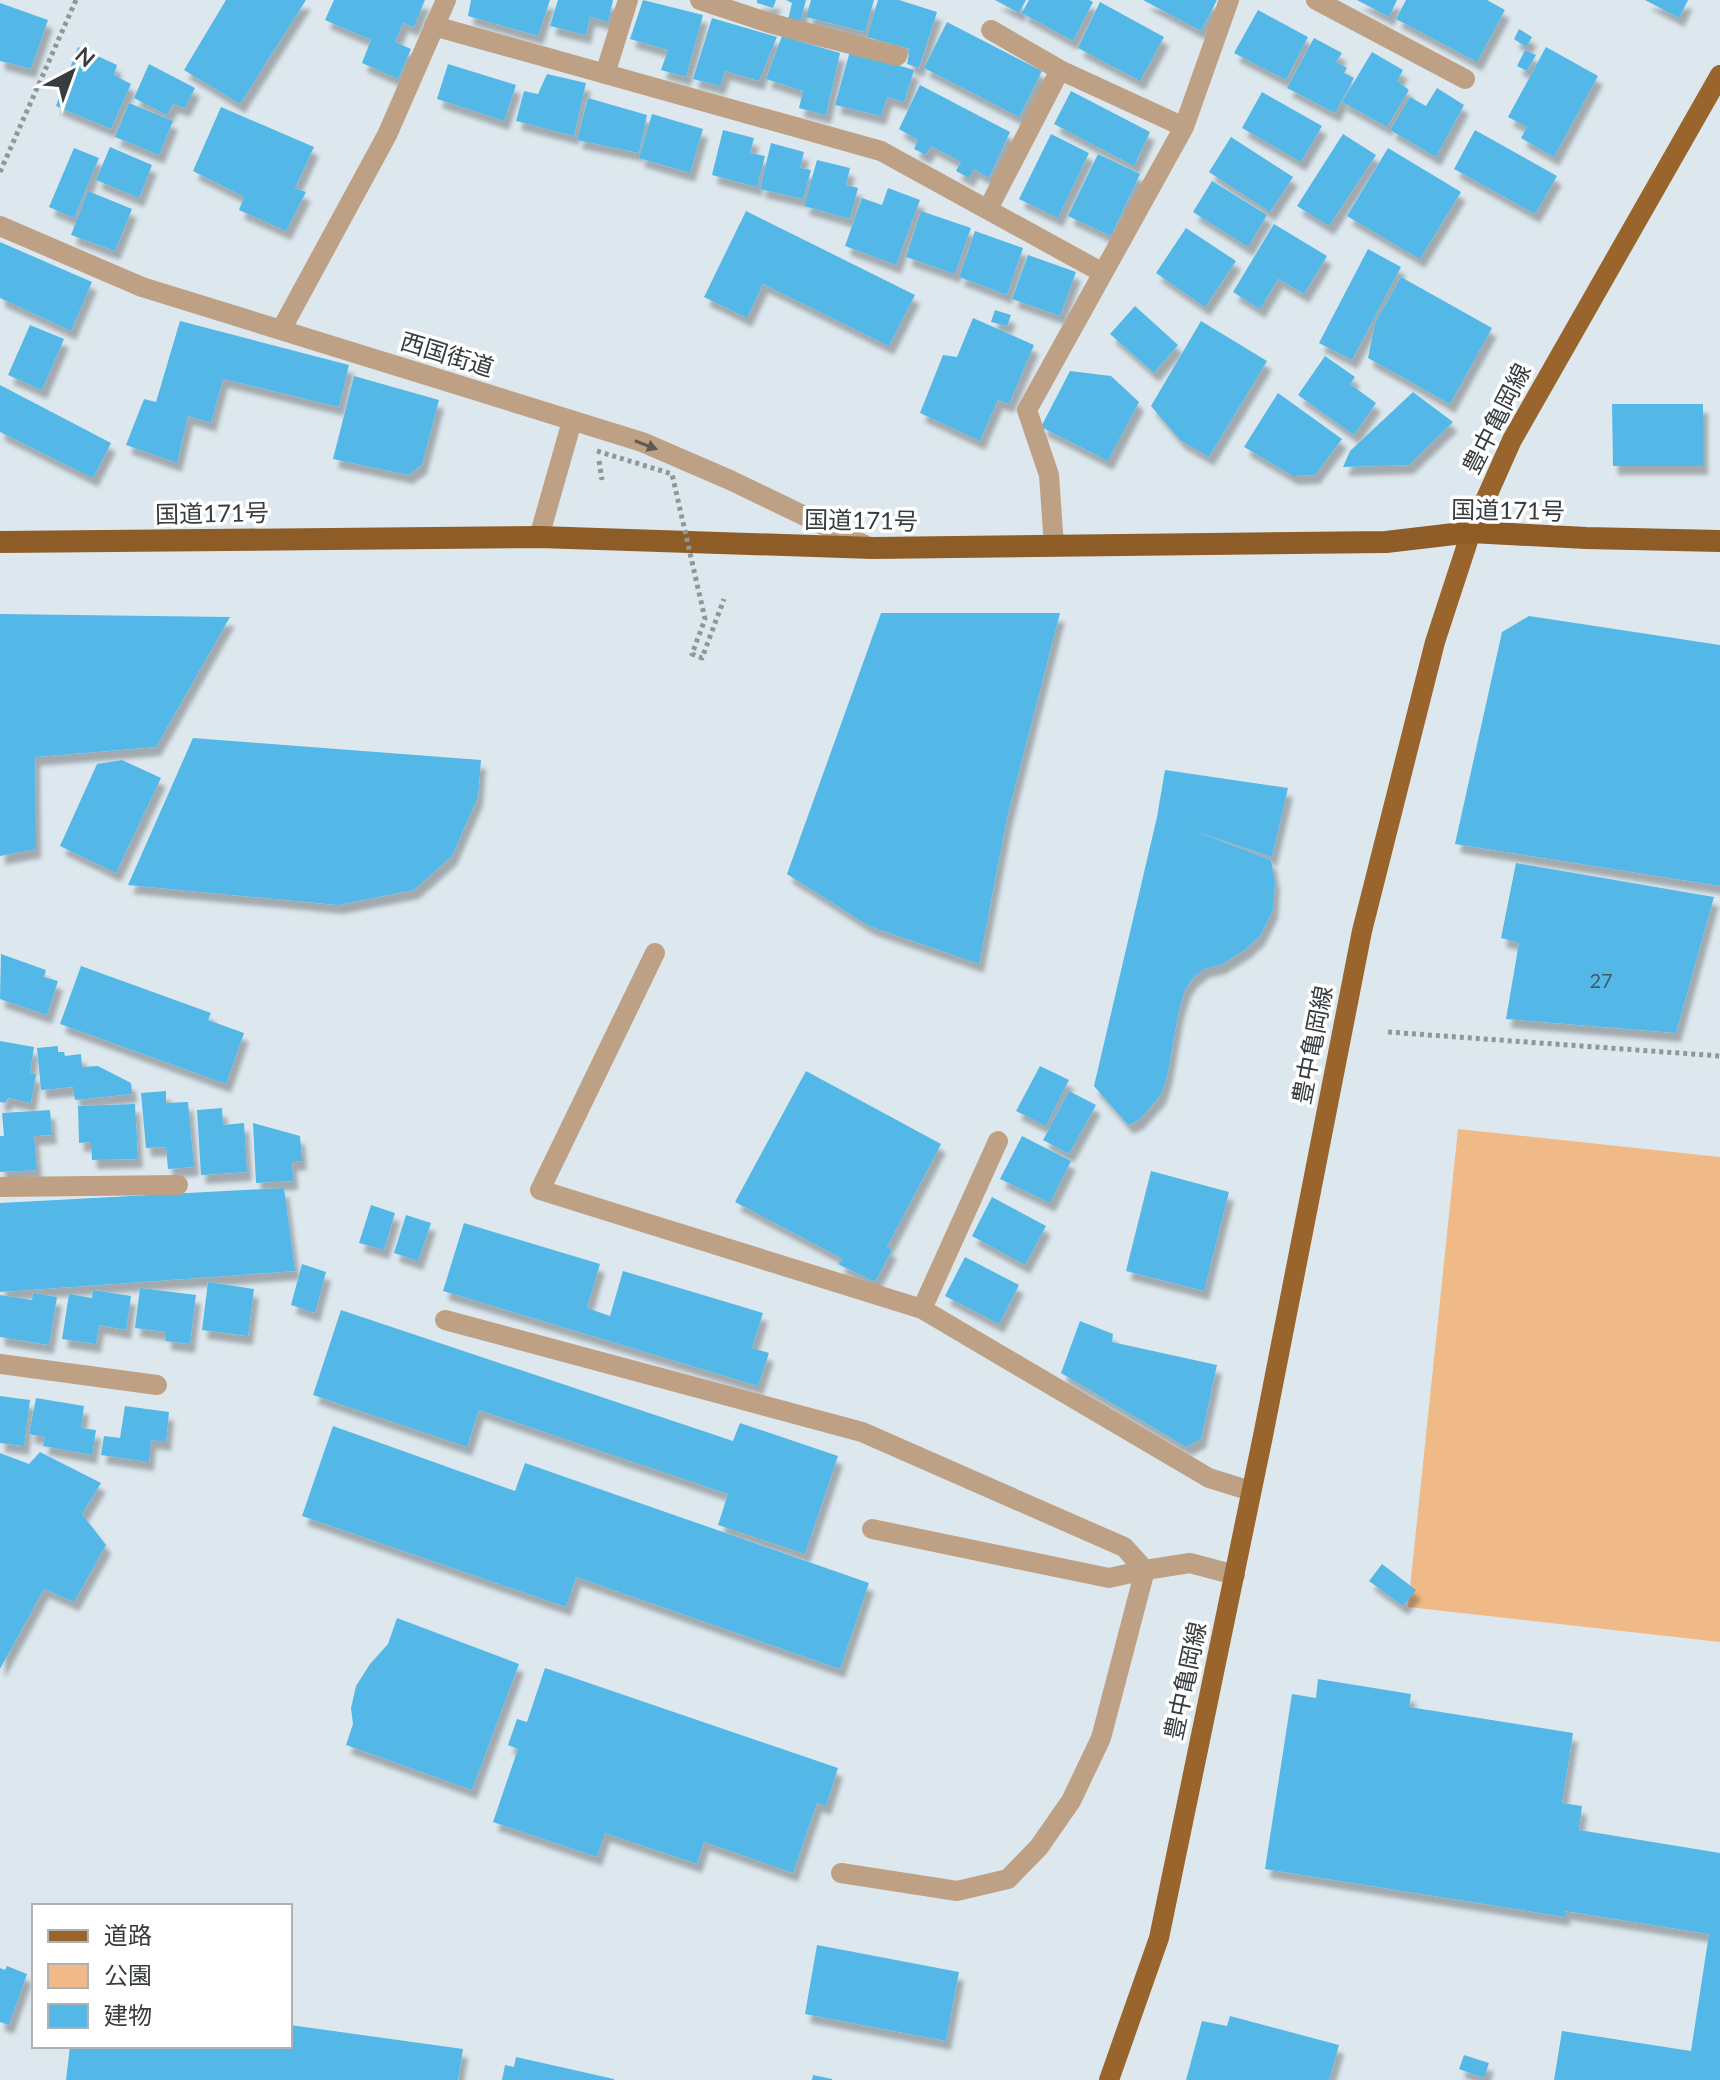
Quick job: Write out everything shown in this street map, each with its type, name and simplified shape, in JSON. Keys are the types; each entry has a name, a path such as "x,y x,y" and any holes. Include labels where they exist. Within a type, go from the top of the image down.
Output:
{"highway":[{"name":"国道171号","path":"0,542 539,537 872,548 1386,542 1471,532 1720,541"}],"main road":[{"name":"豊中亀岡線","path":"1109,2080 1159,1938 1235,1575 1362,931 1435,642 1471,532 1512,440 1720,75"}],"street":[{"path":"281,330 387,135 446,0"},
{"path":"605,74 628,0"},
{"path":"700,0 769,23 897,56"},
{"path":"1054,546 1049,475 1027,410 1184,127 1229,0"},
{"path":"1316,0 1465,79"},
{"path":"434,26 881,151 1103,273"},
{"path":"991,30 1060,70 1184,127"},
{"path":"988,209 1060,70"},
{"name":"西国街道","path":"0,226 142,287 642,442 872,548"},
{"path":"539,537 572,421"},
{"path":"655,953 540,1190 922,1309 1209,1478 1251,1491"},
{"path":"922,1309 998,1141"},
{"path":"0,1187 178,1185"},
{"path":"445,1320 862,1432 1124,1547 1145,1570"},
{"path":"0,1364 157,1385"},
{"path":"872,1529 1109,1578 1190,1563 1235,1575"},
{"path":"841,1873 957,1891 1008,1879 1039,1847 1071,1801 1101,1738 1145,1570"}],"path":[{"path":"0,172 76,0"},
{"path":"597,451 672,474 705,619 692,654 702,658 724,599"},
{"path":"1388,1032 1720,1056"}],"green space":[{"path":"1458,1129 1720,1157 1720,1642 1408,1607"}],"building":[{"path":"226,0 306,0 240,104 184,70"},
{"path":"334,0 425,0 414,27 403,23 395,42 411,49 398,79 362,63 371,40 325,20"},
{"path":"471,0 550,0 538,36 468,16"},
{"path":"558,0 613,0 608,22 590,17 586,35 550,26"},
{"path":"643,0 703,15 686,77 661,70 668,50 630,39"},
{"path":"757,0 776,0 773,8 757,3"},
{"path":"786,0 806,0 800,23 788,20 792,3"},
{"path":"811,0 874,0 865,32 806,17"},
{"path":"878,0 899,0 937,12 919,68 907,64 910,49 867,37"},
{"path":"995,0 1026,0 1019,13"},
{"path":"1029,0 1093,2 1073,41 1022,13"},
{"path":"1143,0 1217,0 1201,31"},
{"path":"1357,0 1397,0 1389,17"},
{"path":"1406,0 1487,0 1505,10 1477,62 1396,19"},
{"path":"1645,0 1688,0 1679,18"},
{"path":"1100,2 1164,37 1140,81 1078,48"},
{"path":"0,3 48,20 31,69 0,61"},
{"path":"1258,10 1308,37 1286,80 1234,53"},
{"path":"712,18 777,37 759,81 725,71 720,86 693,79"},
{"path":"947,22 1042,71 1019,117 924,68"},
{"path":"1519,29 1532,37 1526,47 1514,39"},
{"path":"782,36 840,53 826,115 799,108 803,91 766,79"},
{"path":"1314,38 1342,53 1336,62 1347,68 1344,73 1354,78 1335,113 1287,88"},
{"path":"78,47 117,65 114,75 131,84 111,129 56,106"},
{"path":"1546,47 1598,76 1554,157 1521,138 1527,127 1508,117"},
{"path":"1525,50 1536,55 1527,71 1517,66"},
{"path":"850,51 914,70 904,102 887,97 881,116 835,105"},
{"path":"1372,52 1403,70 1397,81 1409,90 1387,127 1342,102"},
{"path":"149,64 195,88 185,108 173,104 167,115 134,98"},
{"path":"448,64 516,85 504,121 437,99"},
{"path":"547,74 586,83 574,136 516,121 524,91 538,94"},
{"path":"920,85 1010,132 989,178 974,169 969,178 956,171 961,162 931,146 926,155 914,149 918,140 899,129"},
{"path":"1437,88 1464,105 1436,157 1390,130 1410,97 1426,106"},
{"path":"1071,91 1150,132 1134,166 1054,124"},
{"path":"1262,92 1322,126 1301,162 1242,128"},
{"path":"588,98 647,115 639,153 577,140"},
{"path":"129,103 173,121 159,155 115,137"},
{"path":"221,107 314,147 295,188 306,192 286,231 239,210 244,197 193,171"},
{"path":"652,114 703,129 690,173 639,158"},
{"path":"723,130 754,138 750,153 765,156 757,187 712,175"},
{"path":"1475,130 1557,176 1535,214 1454,169"},
{"path":"1051,134 1089,153 1058,218 1019,199"},
{"path":"1343,134 1376,155 1329,226 1297,206"},
{"path":"1231,137 1293,177 1270,212 1209,172"},
{"path":"771,143 804,152 800,168 811,170 803,199 760,189"},
{"path":"110,147 152,165 139,198 96,180"},
{"path":"74,148 99,158 74,218 49,207"},
{"path":"1388,148 1461,192 1420,259 1347,216"},
{"path":"1098,154 1140,174 1111,236 1068,216"},
{"path":"817,160 850,168 846,185 858,188 850,219 804,206"},
{"path":"1212,181 1267,215 1248,247 1193,212"},
{"path":"888,188 920,200 896,265 845,246 862,198 882,205"},
{"path":"88,191 132,209 115,251 71,235"},
{"path":"746,211 915,295 889,346 763,284 747,318 704,297"},
{"path":"921,211 971,228 955,274 906,257"},
{"path":"1274,224 1327,256 1304,294 1278,279 1260,309 1233,292"},
{"path":"1186,228 1236,261 1205,307 1156,273"},
{"path":"975,231 1023,248 1007,295 959,277"},
{"path":"0,242 92,282 71,331 0,298"},
{"path":"1368,249 1401,267 1352,360 1319,343"},
{"path":"1028,255 1076,272 1060,316 1012,299"},
{"path":"1401,277 1492,328 1450,404 1368,358 1375,323"},
{"path":"1135,306 1178,345 1154,373 1110,334"},
{"path":"995,310 1011,315 1007,326 991,322"},
{"path":"973,318 1034,345 1009,404 998,400 980,441 920,413 943,355 957,357"},
{"path":"180,321 349,365 339,407 223,379 211,423 188,416 177,463 126,445 144,399 156,402"},
{"path":"1201,321 1267,361 1209,457 1180,440 1151,406"},
{"path":"30,325 64,339 42,390 8,375"},
{"path":"1325,356 1355,377 1350,384 1376,403 1354,435 1298,395"},
{"path":"1070,371 1111,376 1139,402 1108,461 1041,427"},
{"path":"354,376 439,400 422,465 408,475 333,459"},
{"path":"0,385 111,443 93,478 0,432"},
{"path":"1413,392 1453,422 1409,465 1343,467 1350,451"},
{"path":"1278,393 1342,439 1315,475 1293,476 1244,447"},
{"path":"1612,404 1703,404 1703,466 1613,466"},
{"path":"881,613 1060,613 1007,818 979,964 869,926 787,874"},
{"path":"0,614 230,617 156,747 35,757 36,849 0,856"},
{"path":"1529,616 1720,645 1720,886 1455,844 1502,632"},
{"path":"193,738 481,760 478,797 452,856 414,890 338,905 128,885"},
{"path":"122,760 161,778 116,873 60,846 97,764"},
{"path":"1165,770 1288,788 1272,857 1192,830 1271,860 1275,882 1273,910 1260,936 1246,949 1221,965 1204,969 1186,988 1161,1095 1139,1120 1128,1125 1094,1086 1157,817"},
{"path":"1516,863 1714,897 1676,1033 1506,1019 1519,943 1501,938"},
{"path":"1,954 46,970 44,977 58,981 47,1015 0,999"},
{"path":"81,966 211,1013 208,1020 244,1033 226,1084 60,1024"},
{"path":"0,1041 34,1047 30,1073 36,1074 31,1103 8,1098 5,1103 0,1102"},
{"path":"58,1046 58,1052 64,1052 65,1056 81,1054 82,1067 98,1066 131,1083 132,1094 75,1100 73,1087 41,1090 37,1048"},
{"path":"1040,1066 1069,1080 1046,1126 1016,1111"},
{"path":"806,1071 941,1144 887,1247 892,1250 875,1282 838,1264 843,1259 735,1202"},
{"path":"166,1091 166,1103 188,1102 194,1167 168,1169 166,1147 146,1148 141,1093"},
{"path":"1069,1091 1096,1105 1069,1154 1043,1140"},
{"path":"135,1104 138,1159 92,1160 91,1142 79,1143 78,1106"},
{"path":"222,1108 223,1125 244,1123 247,1172 201,1175 197,1110"},
{"path":"50,1110 52,1135 34,1136 37,1170 0,1172 0,1136 4,1136 2,1113"},
{"path":"253,1123 300,1136 302,1161 292,1162 293,1181 256,1183"},
{"path":"1022,1136 1071,1161 1050,1203 1000,1179"},
{"path":"1151,1171 1229,1192 1204,1291 1126,1271"},
{"path":"284,1188 295,1271 0,1292 0,1203"},
{"path":"992,1197 1046,1226 1025,1265 972,1236"},
{"path":"371,1205 395,1213 384,1250 359,1243"},
{"path":"406,1215 431,1223 418,1261 394,1253"},
{"path":"464,1223 600,1264 587,1308 610,1316 623,1271 763,1313 752,1348 769,1353 758,1386 443,1291"},
{"path":"965,1257 1019,1285 999,1324 945,1296"},
{"path":"302,1264 326,1272 315,1313 291,1305"},
{"path":"208,1282 254,1289 248,1336 202,1330"},
{"path":"140,1288 196,1295 190,1344 166,1341 166,1332 135,1328"},
{"path":"93,1290 131,1296 126,1330 99,1325 96,1344 62,1339 69,1294 92,1298"},
{"path":"33,1293 57,1297 49,1345 0,1337 0,1295 32,1300"},
{"path":"341,1310 733,1441 740,1423 838,1456 805,1554 718,1525 728,1494 479,1410 467,1447 313,1395"},
{"path":"1080,1321 1113,1334 1112,1342 1217,1365 1201,1439 1186,1447 1061,1373"},
{"path":"0,1396 30,1400 24,1446 0,1443"},
{"path":"36,1398 84,1406 81,1428 96,1430 92,1455 43,1446 45,1437 29,1434"},
{"path":"125,1406 169,1412 166,1442 151,1440 149,1462 101,1455 104,1436 120,1438"},
{"path":"333,1426 515,1491 525,1463 869,1583 840,1669 576,1577 566,1607 302,1516"},
{"path":"40,1452 101,1483 82,1514 106,1545 74,1602 44,1589 0,1669 0,1453 29,1464"},
{"path":"1382,1564 1416,1590 1403,1606 1369,1581"},
{"path":"397,1618 519,1664 472,1790 346,1745 353,1724 351,1708 356,1686 388,1644"},
{"path":"545,1668 838,1768 826,1806 817,1803 793,1873 704,1842 697,1864 605,1833 597,1857 493,1822 518,1749 508,1745 517,1719 527,1722"},
{"path":"1318,1679 1411,1694 1409,1707 1573,1733 1562,1803 1582,1806 1579,1830 1720,1853 1720,2080 1554,2080 1562,2031 1691,2051 1709,1934 1565,1911 1565,1917 1265,1869 1292,1694 1316,1698"},
{"path":"817,1945 959,1972 946,2041 805,2014"},
{"path":"7,1966 27,1974 9,2025 0,2022 0,1968 5,1970"},
{"path":"1230,2016 1339,2045 1329,2080 1186,2080 1202,2021 1227,2026"},
{"path":"292,2025 463,2049 458,2080 66,2080 70,2048 292,2048"},
{"path":"1464,2055 1489,2063 1484,2078 1459,2069"},
{"path":"516,2057 614,2080 502,2080 505,2065 514,2067"},
{"path":"813,2075 832,2079 832,2080 812,2080"}]}
